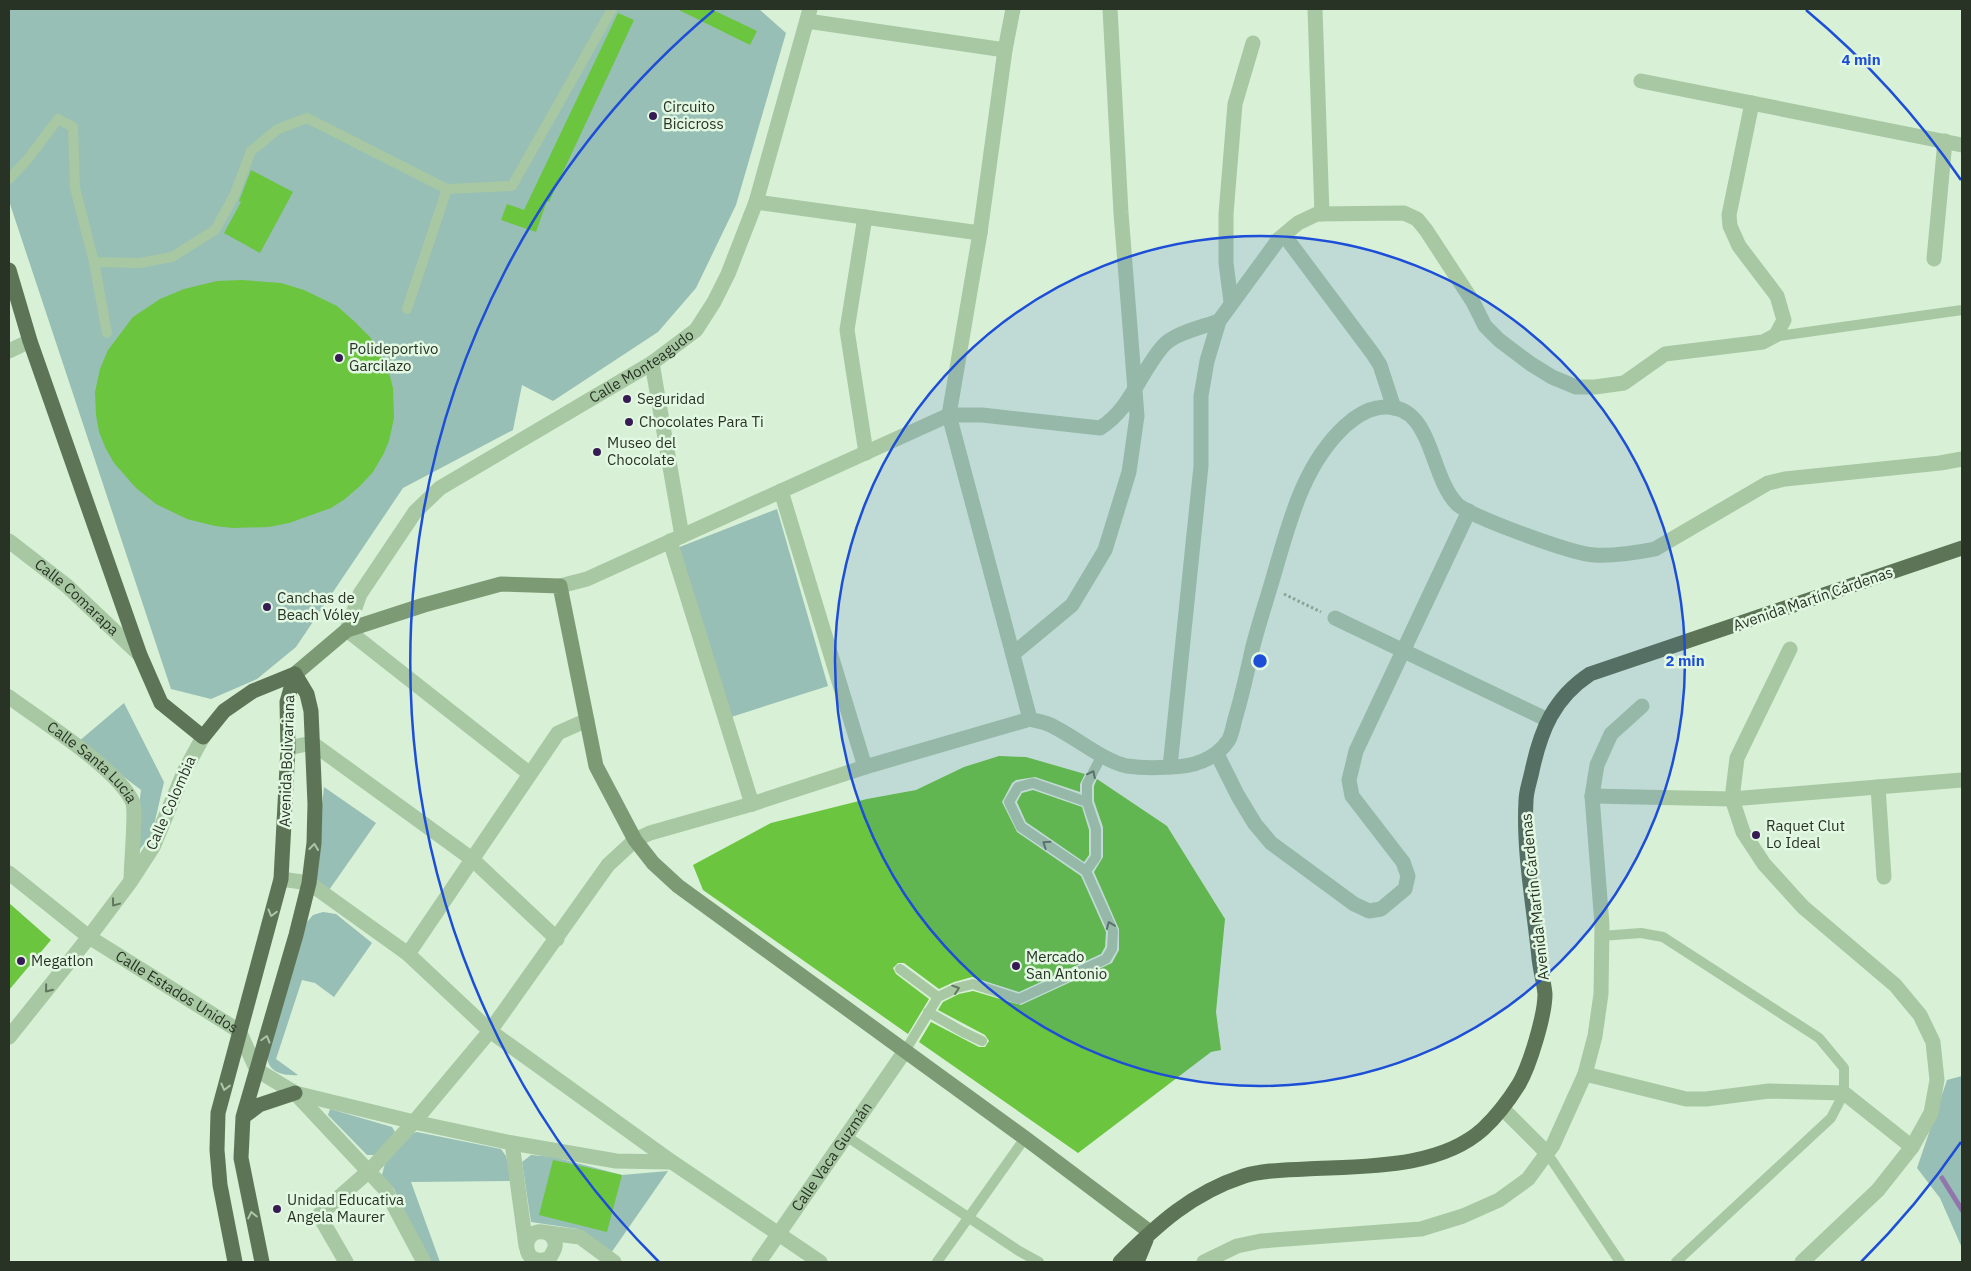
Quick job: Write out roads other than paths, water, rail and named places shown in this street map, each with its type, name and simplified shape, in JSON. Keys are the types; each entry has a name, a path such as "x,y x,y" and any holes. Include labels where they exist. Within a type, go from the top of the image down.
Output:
{"main road":[{"path":"9,270 30,341 140,655 161,703 203,737"},
{"name":"Avenida Martín Cárdenas","path":"1120,1262 1150,1232 1181,1206 1209,1190 1246,1176 1282,1171 1377,1165 1425,1158 1458,1146 1482,1130 1502,1108 1520,1082 1540,1030 1545,994 1527,841 1526,800 1536,752 1548,720 1573,686 1590,674 1962,548"},
{"name":"Calle Colombia","path":"203,737 224,711 253,691 295,674"},
{"name":"Avenida Bolivariana","path":"262,1262 242,1158 244,1117 309,883 314,843 315,804 311,711 306,694 295,674"},
{"name":"Avenida Bolivariana","path":"235,1262 220,1185 217,1150 218,1113 281,879 288,748 287,702 295,674"},
{"path":"244,1117 259,1105 295,1093"},
{"name":"Avenida Martín Cárdenas","path":"1137,1262 1150,1232"}],"street":[{"path":"1013,9 1005,50 980,233 949,415 1030,719"},
{"path":"1013,654 1072,605 1105,550 1129,472 1137,416 1121,213 1110,9"},
{"path":"1315,9 1322,214"},
{"path":"808,15 1005,50"},
{"name":"Calle Monteagudo","path":"347,630 360,594 415,512 440,488 652,363 696,330 714,302 728,274 756,202 808,15"},
{"path":"1231,302 1226,264 1226,214 1235,104 1253,43"},
{"path":"1641,81 1962,145"},
{"path":"1170,767 1202,466 1201,396 1207,361 1219,321 1231,302 1279,240 1298,223 1322,214 1404,213 1418,219 1473,302 1485,326 1499,340 1552,377 1576,387 1595,387 1624,383 1665,354 1764,342 1776,335 1784,320 1776,296 1739,246 1730,226 1729,215 1752,103"},
{"path":"1934,259 1945,141"},
{"path":"756,202 980,233"},
{"path":"865,217 847,330 866,453"},
{"path":"1284,235 1380,365 1394,408"},
{"path":"347,630 432,603 501,584 560,586 587,579 949,415 982,415 1100,428 1111,421 1122,410 1163,345 1175,336 1219,321"},
{"path":"9,351 30,341"},
{"path":"652,363 676,538 752,804"},
{"path":"346,1262 319,1216 369,1171 414,1122 490,1031 608,866 635,840 650,833 752,804 865,767 1030,719 1048,724 1102,755 1126,766 1170,767 1192,765 1217,754 1229,739 1256,636 1293,510 1307,477 1332,439 1355,417 1377,408 1394,408 1410,413 1419,423 1444,487 1458,505 1570,550 1592,555 1655,549 1768,483 1785,479 1940,463 1962,459"},
{"path":"781,491 865,767"},
{"path":"1217,754 1238,796 1255,824 1271,843 1354,904 1369,911 1381,909 1404,889 1408,876 1403,862 1352,796 1350,780 1356,751 1469,511"},
{"name":"Calle Comarapa","path":"9,541 66,586 140,655"},
{"path":"560,586 596,766 635,840 654,863 678,886 1025,1138 1150,1232"},
{"path":"1335,618 1548,720"},
{"path":"347,630 530,774"},
{"name":"Calle Colombia","path":"295,674 347,630"},
{"path":"1790,649 1737,758 1732,799 1743,832 1764,864 1803,906 1895,985 1920,1015 1933,1042 1937,1080 1932,1113 1912,1147 1878,1190 1802,1262"},
{"name":"Calle Santa Lucia","path":"9,697 96,761 124,788 134,805 131,881"},
{"path":"1210,1260 1237,1246 1261,1241 1421,1230 1455,1219 1499,1200 1528,1179 1553,1145 1585,1074 1595,1036 1601,994 1602,925 1592,796 1597,765 1611,734 1642,706"},
{"path":"408,954 558,733 587,720"},
{"name":"Calle Colombia","path":"9,1037 89,937 153,848 185,770 203,737"},
{"path":"288,748 312,743 472,859 557,939"},
{"path":"1592,796 1732,799 1962,780"},
{"path":"1878,787 1884,877"},
{"name":"Calle Estados Unidos","path":"9,873 89,937 239,1031 257,1070"},
{"path":"281,879 309,883 408,954 490,1031 672,1162 820,1262"},
{"name":"Calle Vaca Guzmán","path":"759,1262 905,1051"},
{"path":"257,1070 295,1093 369,1171 384,1189 424,1262"},
{"path":"1585,1074 1686,1099 1706,1099 1769,1091 1844,1093 1912,1147"},
{"path":"295,1093 414,1122 512,1143 616,1161 672,1162"},
{"path":"1502,1108 1547,1153"},
{"path":"512,1143 536,1231 528,1254 535,1260 545,1260 550,1257 564,1235"},
{"path":"536,1231 580,1238 614,1262"},
{"path":"536,1231 554,1240 550,1257"}],"lane":[{"path":"94,262 139,263 172,257 215,230 234,196 251,151 278,129 307,118 447,189 512,186 612,9"},
{"path":"9,179 27,160 58,119 73,126 75,188 94,262 107,333"},
{"path":"406,309 447,189"},
{"path":"1772,337 1962,310"},
{"path":"1086,871 1096,858 1096,829 1087,802 1087,784 1102,755"},
{"path":"905,1051 938,997 957,988 973,984 1019,999 1106,960 1112,949 1113,931 1086,871 1021,827 1009,802 1018,787 1033,783 1087,802"},
{"path":"1601,936 1641,933 1663,937 1819,1038 1844,1068 1844,1093 1831,1118 1676,1262"},
{"path":"900,969 938,997"},
{"path":"928,1012 982,1041"},
{"path":"846,1136 1019,1251 1039,1262"},
{"path":"937,1262 1025,1138"},
{"path":"1547,1153 1620,1262"}],"waterway":[{"path":"1942,1178 1962,1210"}],"place":[{"name":"Circuito Bicicross","path":"653,116"},
{"name":"Polideportivo Garcilazo","path":"339,358"},
{"name":"Seguridad","path":"627,399"},
{"name":"Chocolates Para Ti","path":"629,422"},
{"name":"Museo del Chocolate","path":"597,452"},
{"name":"Canchas de Beach Vóley","path":"267,607"},
{"name":"Raquet Clut Lo Ideal","path":"1756,835"},
{"name":"Megatlon","path":"21,961"},
{"name":"Mercado San Antonio","path":"1016,966"},
{"name":"Unidad Educativa Angela Maurer","path":"277,1209"}]}
